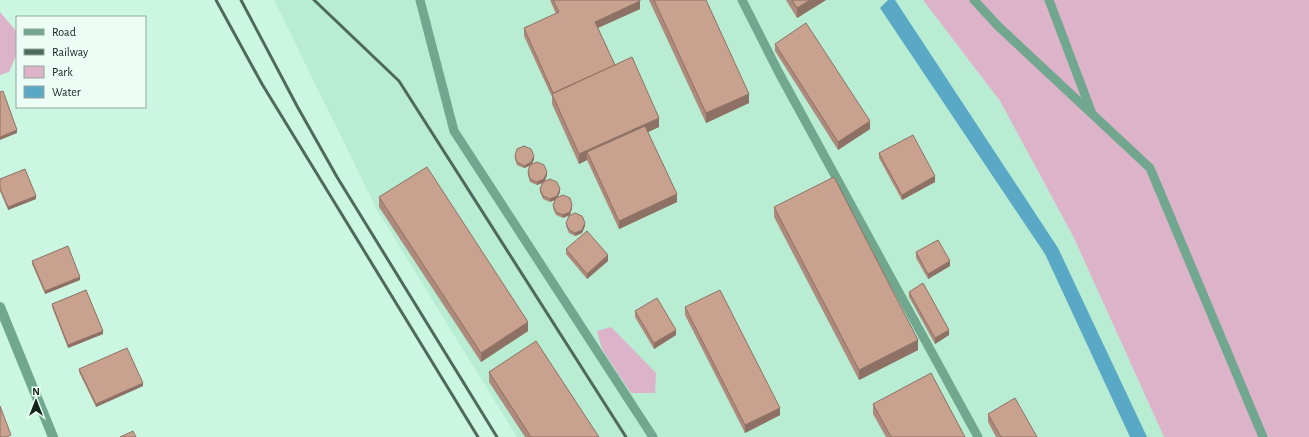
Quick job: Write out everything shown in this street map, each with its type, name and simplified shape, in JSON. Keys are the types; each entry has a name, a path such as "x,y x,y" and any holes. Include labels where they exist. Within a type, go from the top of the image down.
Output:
{"street":[{"path":"0,307 52,437"}],"lane":[{"path":"420,0 454,131 653,437"},
{"path":"742,0 779,73 978,437"},
{"path":"974,0 998,26 1150,168 1263,437"},
{"path":"1049,0 1092,114"}],"shaded area":[{"path":"274,0 923,0 1000,101 1074,238 1164,437 517,437 377,210"}],"green space":[{"path":"923,0 1309,0 1309,437 1164,437 1074,238 1000,101"},
{"path":"0,12 16,31 16,56 9,72 0,75"},
{"path":"611,327 656,373 655,393 631,393 602,349 597,331"}],"water":[{"path":"888,0 895,0 1058,248 1147,437 1130,437 1045,254 880,8"}],"building":[{"path":"553,0 640,1 595,22 615,65 553,93 524,28 559,12"},
{"path":"654,0 706,0 749,94 706,113"},
{"path":"792,0 810,0 797,8"},
{"path":"806,23 870,121 838,142 775,44"},
{"path":"632,57 659,118 579,154 552,94"},
{"path":"3,91 17,130 0,137 0,92"},
{"path":"645,126 677,194 619,221 587,152"},
{"path":"913,135 935,176 902,195 879,153"},
{"path":"524,146 531,149 534,156 531,162 524,166 517,162 515,156 517,149"},
{"path":"537,162 544,165 547,172 544,179 537,182 530,179 528,172 530,165"},
{"path":"427,167 528,322 481,353 379,197"},
{"path":"25,169 36,196 8,207 0,188 0,179"},
{"path":"834,177 918,340 859,370 774,207"},
{"path":"550,179 557,182 560,189 557,196 550,199 543,196 540,189 543,182"},
{"path":"563,195 570,198 572,205 570,212 563,215 556,212 553,205 556,198"},
{"path":"575,213 582,216 585,223 582,230 575,233 569,230 566,223 569,216"},
{"path":"587,231 608,255 587,274 566,249"},
{"path":"938,240 950,261 928,274 916,252"},
{"path":"68,246 80,277 45,291 32,261"},
{"path":"923,283 949,330 935,338 909,292"},
{"path":"86,290 103,331 68,345 52,304"},
{"path":"720,290 780,408 745,425 685,307"},
{"path":"657,298 676,330 654,343 635,311"},
{"path":"536,341 599,437 531,437 489,372"},
{"path":"127,348 143,383 96,404 79,369"},
{"path":"931,373 965,437 891,437 873,404"},
{"path":"1015,398 1037,437 1001,437 988,414"},
{"path":"0,406 11,435 7,437 0,437"},
{"path":"133,431 136,437 120,437"}],"railway":[{"path":"216,0 262,84 478,437"},
{"path":"241,0 297,106 337,177 497,437"},
{"path":"314,0 399,81 626,437"}]}
